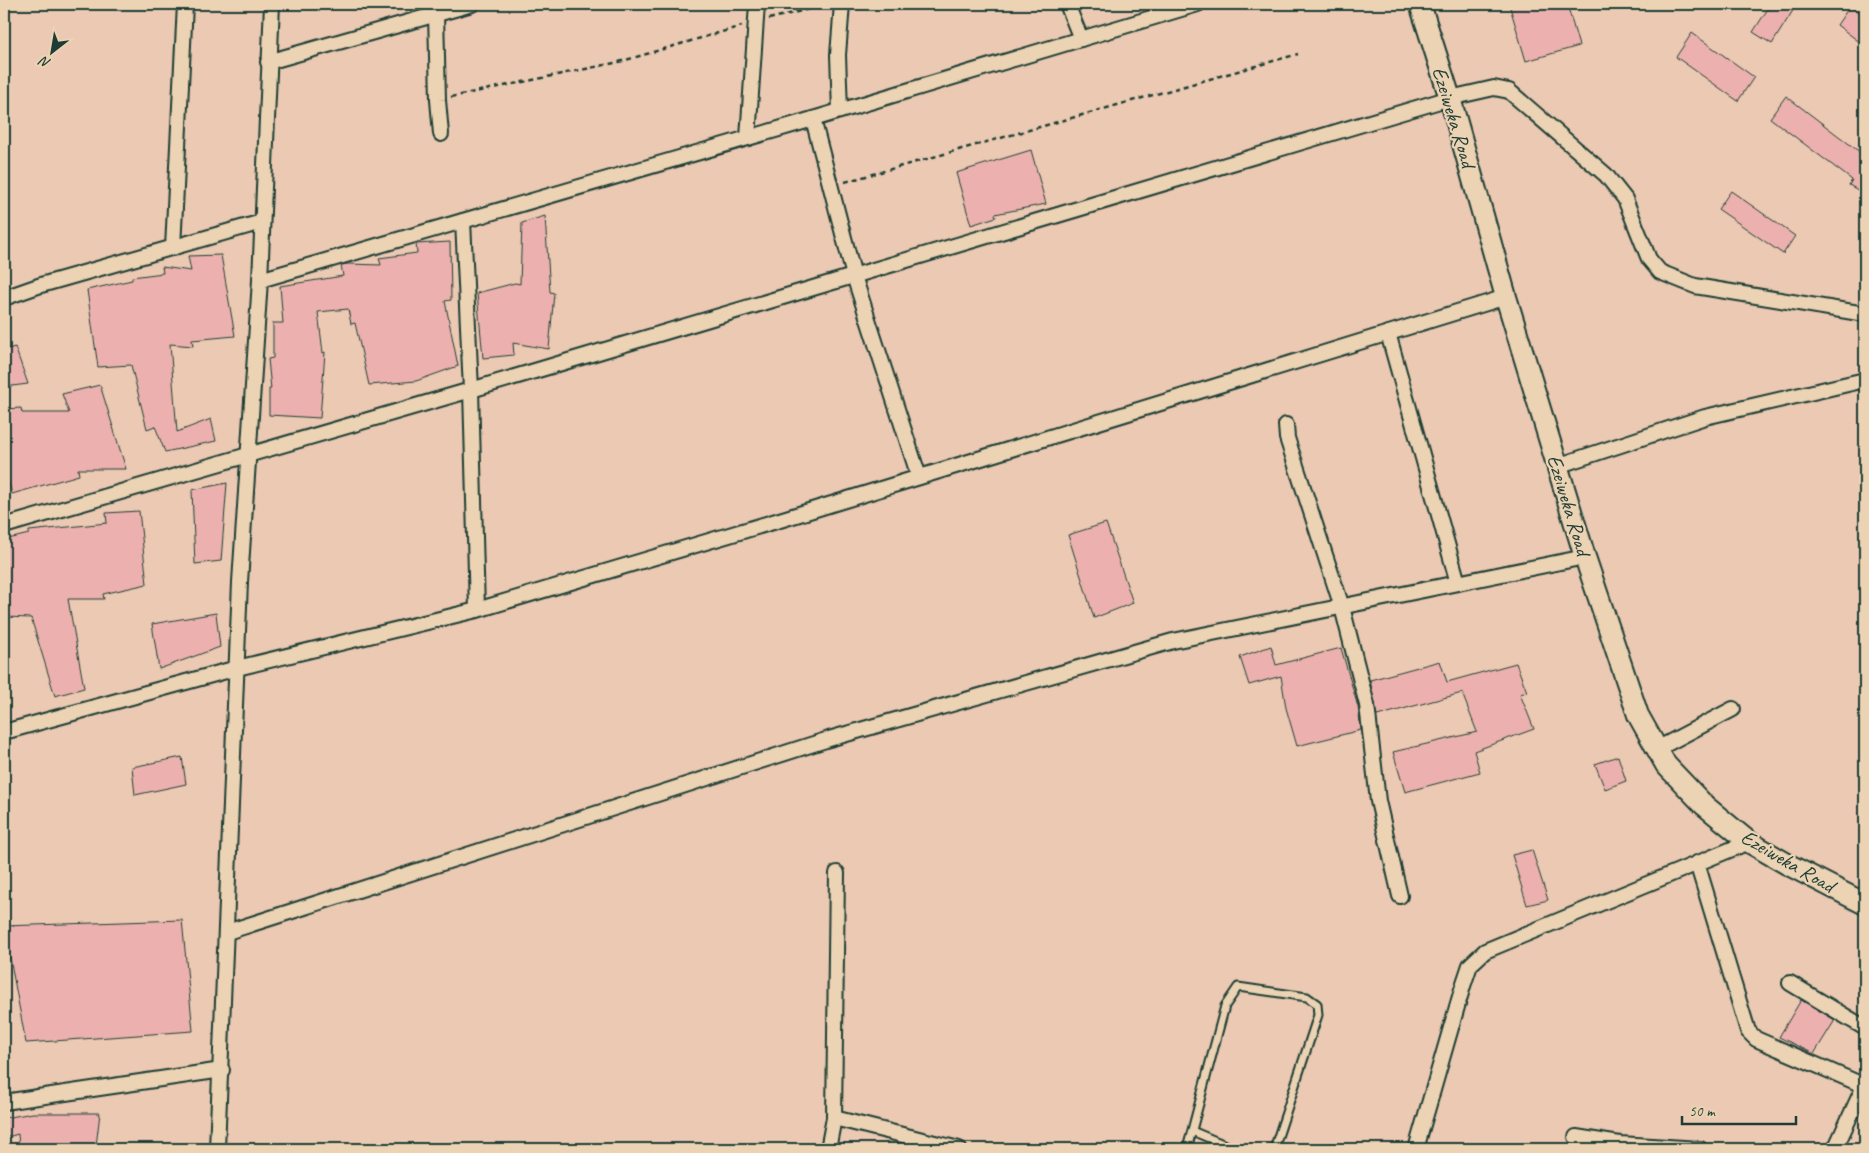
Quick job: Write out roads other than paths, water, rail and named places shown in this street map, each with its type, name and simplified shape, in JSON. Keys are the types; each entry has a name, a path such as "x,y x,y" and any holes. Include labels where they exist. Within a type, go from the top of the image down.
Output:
{"main road":[{"name":"Ezeiweka Road","path":"1420,4 1450,98 1506,297 1557,466 1585,557 1638,715 1666,765 1704,805 1749,842 1865,904"}],"street":[{"path":"173,248 185,4"},
{"path":"217,1149 222,1070 240,582 260,280 272,4"},
{"path":"268,62 472,4"},
{"path":"748,138 757,4"},
{"path":"840,111 838,55 842,4"},
{"path":"1068,4 1081,39"},
{"path":"260,280 1081,39 1154,10 1198,4"},
{"path":"436,13 438,100 441,134"},
{"path":"4,526 471,390 1450,98 1494,88 1509,91 1606,175 1626,199 1649,259 1660,272 1696,286 1865,314"},
{"path":"813,119 854,276 919,477"},
{"path":"463,221 471,390 477,610"},
{"path":"4,298 40,285 262,222"},
{"path":"4,732 237,668 477,610 1506,297"},
{"path":"1388,333 1458,583"},
{"path":"1557,466 1705,417 1865,380"},
{"path":"1286,425 1286,438 1342,607 1367,706 1378,801 1400,896"},
{"path":"227,932 829,738 1173,642 1585,557"},
{"path":"1657,749 1733,709"},
{"path":"1416,1149 1470,965 1485,951 1749,842"},
{"path":"1697,864 1748,1031 1756,1039 1865,1085 1835,1149"},
{"path":"828,1149 834,1118 837,873"},
{"path":"1790,983 1865,1028"},
{"path":"4,1102 222,1070"},
{"path":"834,1118 959,1149"},
{"path":"1576,1136 1620,1144 1700,1149"}],"lane":[{"path":"1187,1149 1225,1006 1238,986 1307,997 1317,1004 1318,1015 1274,1149"},
{"path":"1192,1131 1235,1149"}]}
